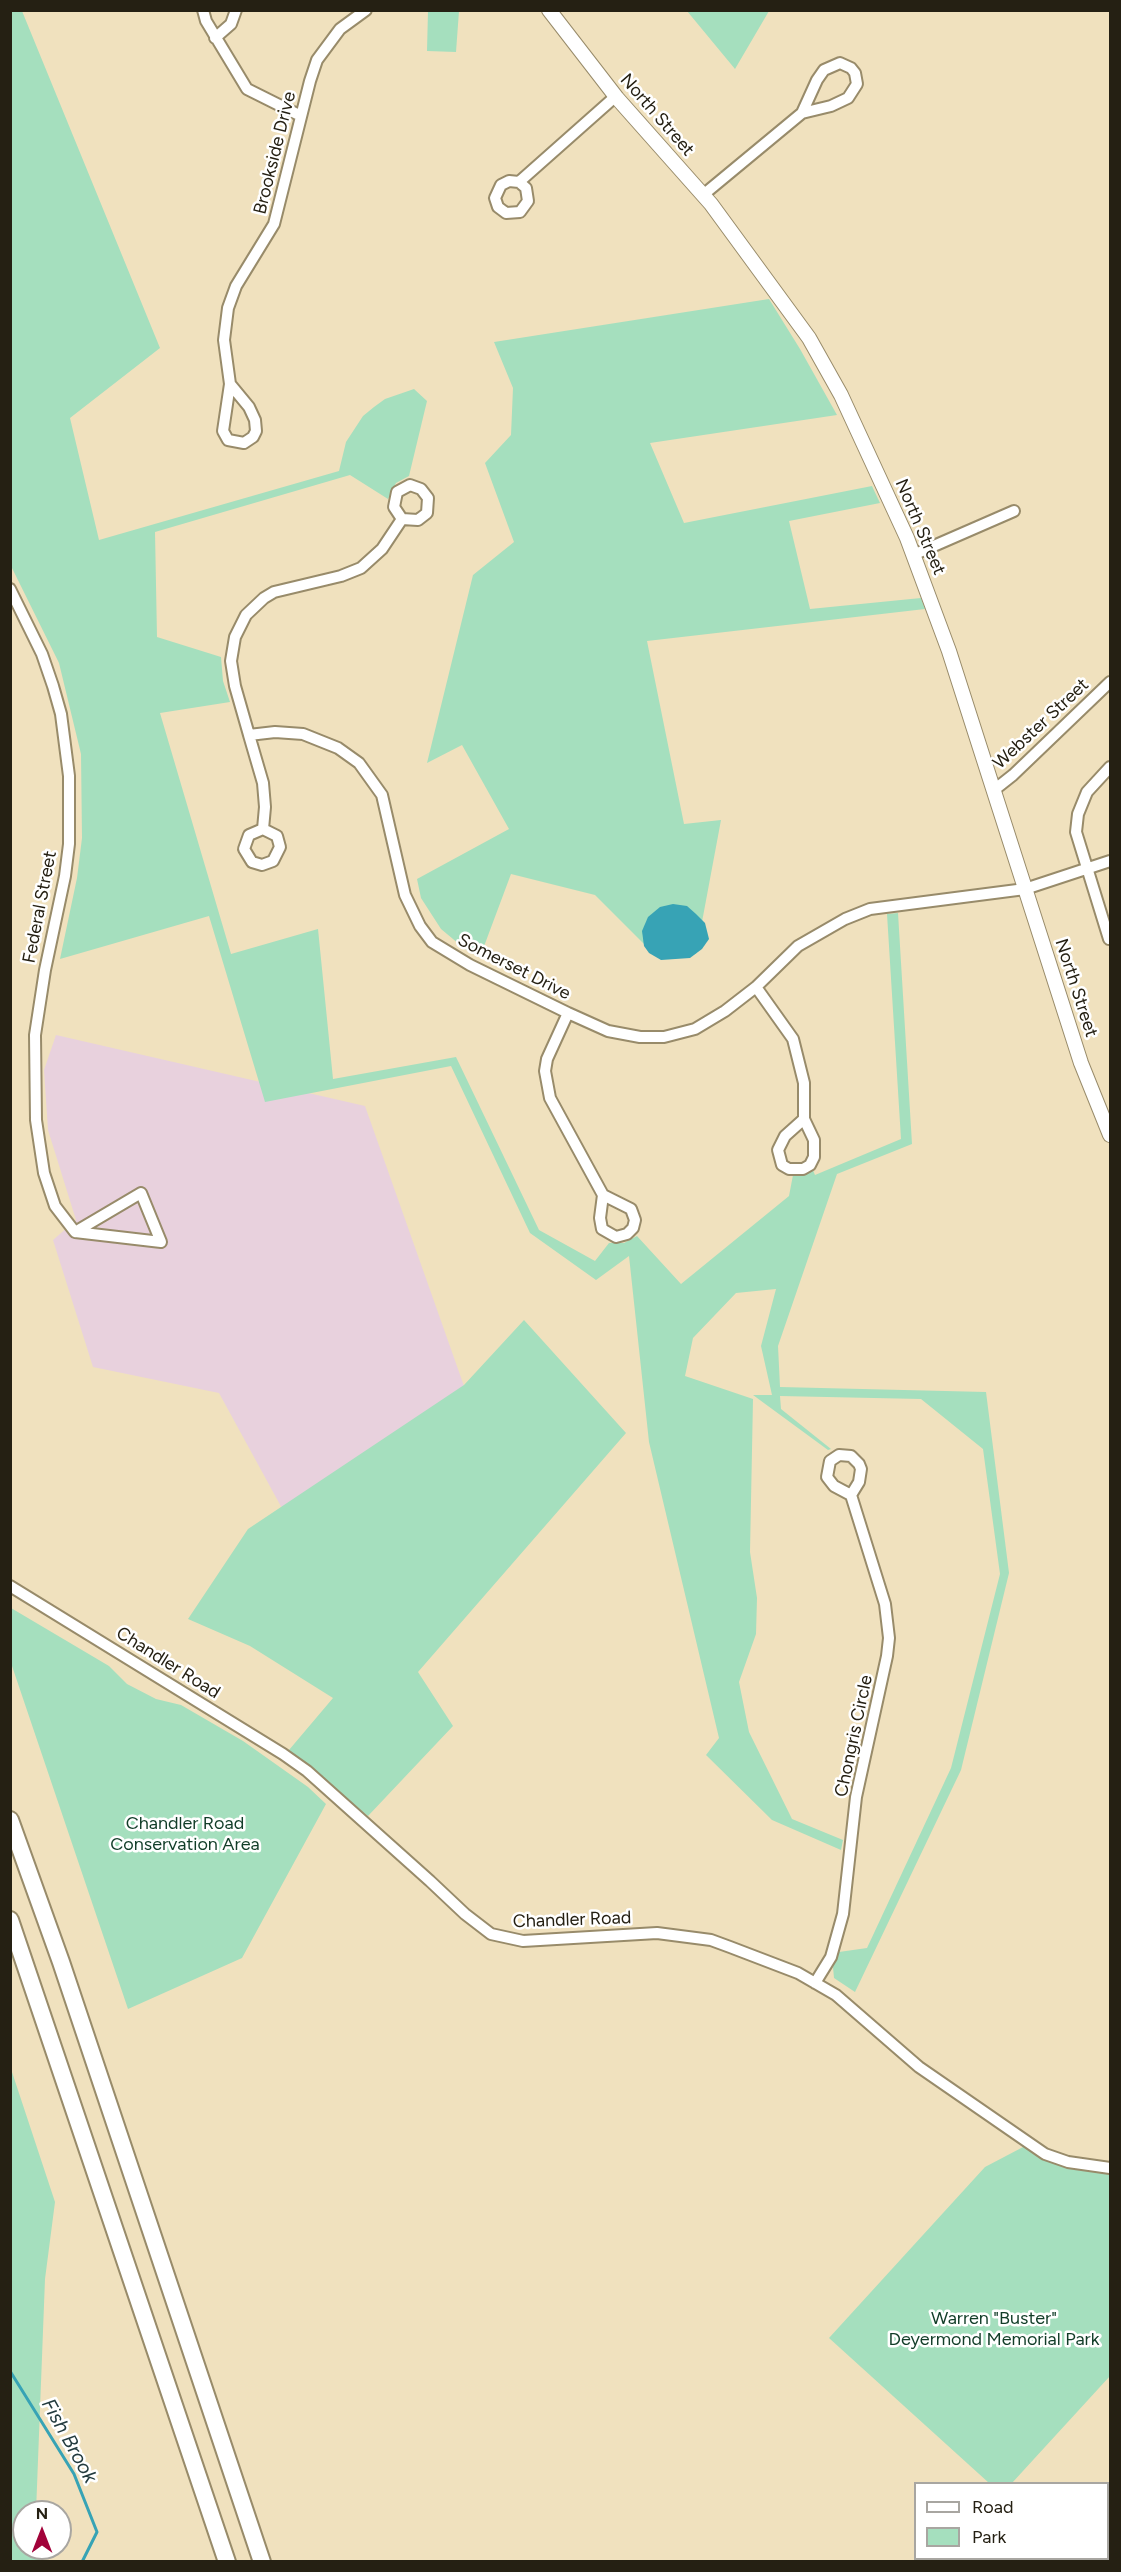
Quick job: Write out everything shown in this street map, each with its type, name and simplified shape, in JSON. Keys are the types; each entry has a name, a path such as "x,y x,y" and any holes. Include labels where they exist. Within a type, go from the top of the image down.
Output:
{"highway":[{"path":"10,1820 61,1962 262,2562"},
{"path":"10,1920 227,2562"}],"main road":[{"name":"North Street","path":"549,10 615,96 703,195 809,338 842,396 913,555 949,651 1081,1063 1110,1135"}],"street":[{"path":"203,10 215,38 247,89 301,116"},
{"path":"215,38 231,24 236,10"},
{"name":"Brookside Drive","path":"230,384 249,407 255,420 253,437 244,443 228,440 223,431 230,384 224,340 228,308 236,286 274,224 309,81 322,52 340,29 366,10"},
{"path":"703,195 802,113 824,70 840,63 851,68 855,73 857,84 848,98 831,106 802,113"},
{"path":"519,182 615,96"},
{"path":"913,555 1014,511"},
{"path":"263,829 263,783 235,686 231,661 235,637 246,615 274,592 341,576 361,568 382,549 402,519"},
{"name":"Federal Street","path":"10,589 42,654 53,686 61,714 69,776 69,844 35,1035 34,1093 38,1143 44,1173 56,1206 75,1232"},
{"name":"Webster Street","path":"994,790 1013,775 1110,682"},
{"name":"Somerset Drive","path":"249,735 276,732 303,734 327,742 349,755 368,773 382,795 405,896 420,926 432,942 463,962 568,1013 608,1031 640,1037 664,1037 695,1029 725,1011 756,987 798,946 845,918 870,909 1025,889 1110,861"},
{"path":"1109,939 1077,840 1078,814 1087,792 1110,767"},
{"path":"756,987 793,1039 804,1083 804,1119 814,1140 814,1157 803,1169 789,1169 782,1165 779,1158 779,1143 804,1119"},
{"path":"568,1013 547,1059 547,1084 557,1112 603,1195"},
{"path":"141,1193 161,1242 86,1233 75,1232 141,1193"},
{"name":"Chongris Circle","path":"815,1983 831,1957 843,1914 856,1797 888,1656 888,1621 885,1604 851,1495"},
{"name":"Chandler Road","path":"10,1586 283,1754 314,1778 465,1914 491,1934 523,1941 657,1933 711,1940 798,1973 836,1995 919,2067 1045,2154 1068,2162 1110,2168"}],"shaded area":[{"path":"56,1035 365,1106 464,1386 284,1512 219,1393 93,1367 53,1240 76,1220 48,1130 44,1070"}],"green space":[{"path":"10,11 22,11 160,348 70,418 99,540 339,471 346,442 363,416 374,407 385,399 414,389 427,401 409,476 396,483 388,499 350,475 155,532 157,637 221,657 223,681 230,702 160,713 231,954 318,929 333,1079 456,1057 539,1230 595,1261 609,1243 624,1243 637,1236 681,1284 789,1196 793,1175 803,1174 812,1168 815,1175 901,1139 887,914 898,913 912,1144 837,1174 778,1346 780,1387 986,1392 1009,1573 961,1770 855,1992 834,1978 833,1967 839,1952 867,1948 951,1768 1000,1574 983,1449 921,1399 780,1396 781,1409 831,1449 828,1450 753,1395 772,1395 761,1346 776,1289 736,1293 693,1338 685,1376 753,1399 750,1552 757,1598 756,1634 739,1682 749,1732 792,1819 843,1840 841,1850 772,1820 706,1755 719,1738 649,1442 629,1256 596,1280 530,1233 451,1066 265,1102 209,916 60,959 77,878 82,838 81,754 59,663 11,566"},
{"path":"428,11 459,11 456,52 427,51"},
{"path":"687,11 769,11 735,69"},
{"path":"769,299 837,415 650,443 684,523 872,486 880,503 789,521 810,609 921,598 925,609 647,641 684,824 721,820 696,954 656,956 595,895 511,874 480,957 465,949 441,929 421,898 417,879 509,829 462,745 427,763 473,575 514,542 485,463 511,435 513,388 494,342"},
{"path":"524,1320 626,1433 418,1672 453,1726 368,1816 289,1750 333,1698 250,1646 188,1619 248,1529 464,1385"},
{"name":"Chandler Road Conservation Area","path":"11,1608 109,1666 127,1684 156,1699 181,1705 243,1741 308,1787 326,1804 242,1958 128,2009 11,1663"},
{"path":"11,2069 55,2202 45,2279 36,2500 12,2500 12,2560 40,2561 11,2561"},
{"name":"Warren \"Buster\" Deyermond Memorial Park","path":"1025,2146 1090,2171 1110,2172 1110,2376 1013,2482 988,2482 829,2338 985,2167"}],"water":[{"path":"673,904 687,906 696,914 705,923 709,939 702,949 690,958 661,960 649,953 644,946 642,931 648,917 660,907"}],"waterway":[{"name":"Fish Brook","path":"10,2371 74,2474 97,2532 82,2562"}]}
